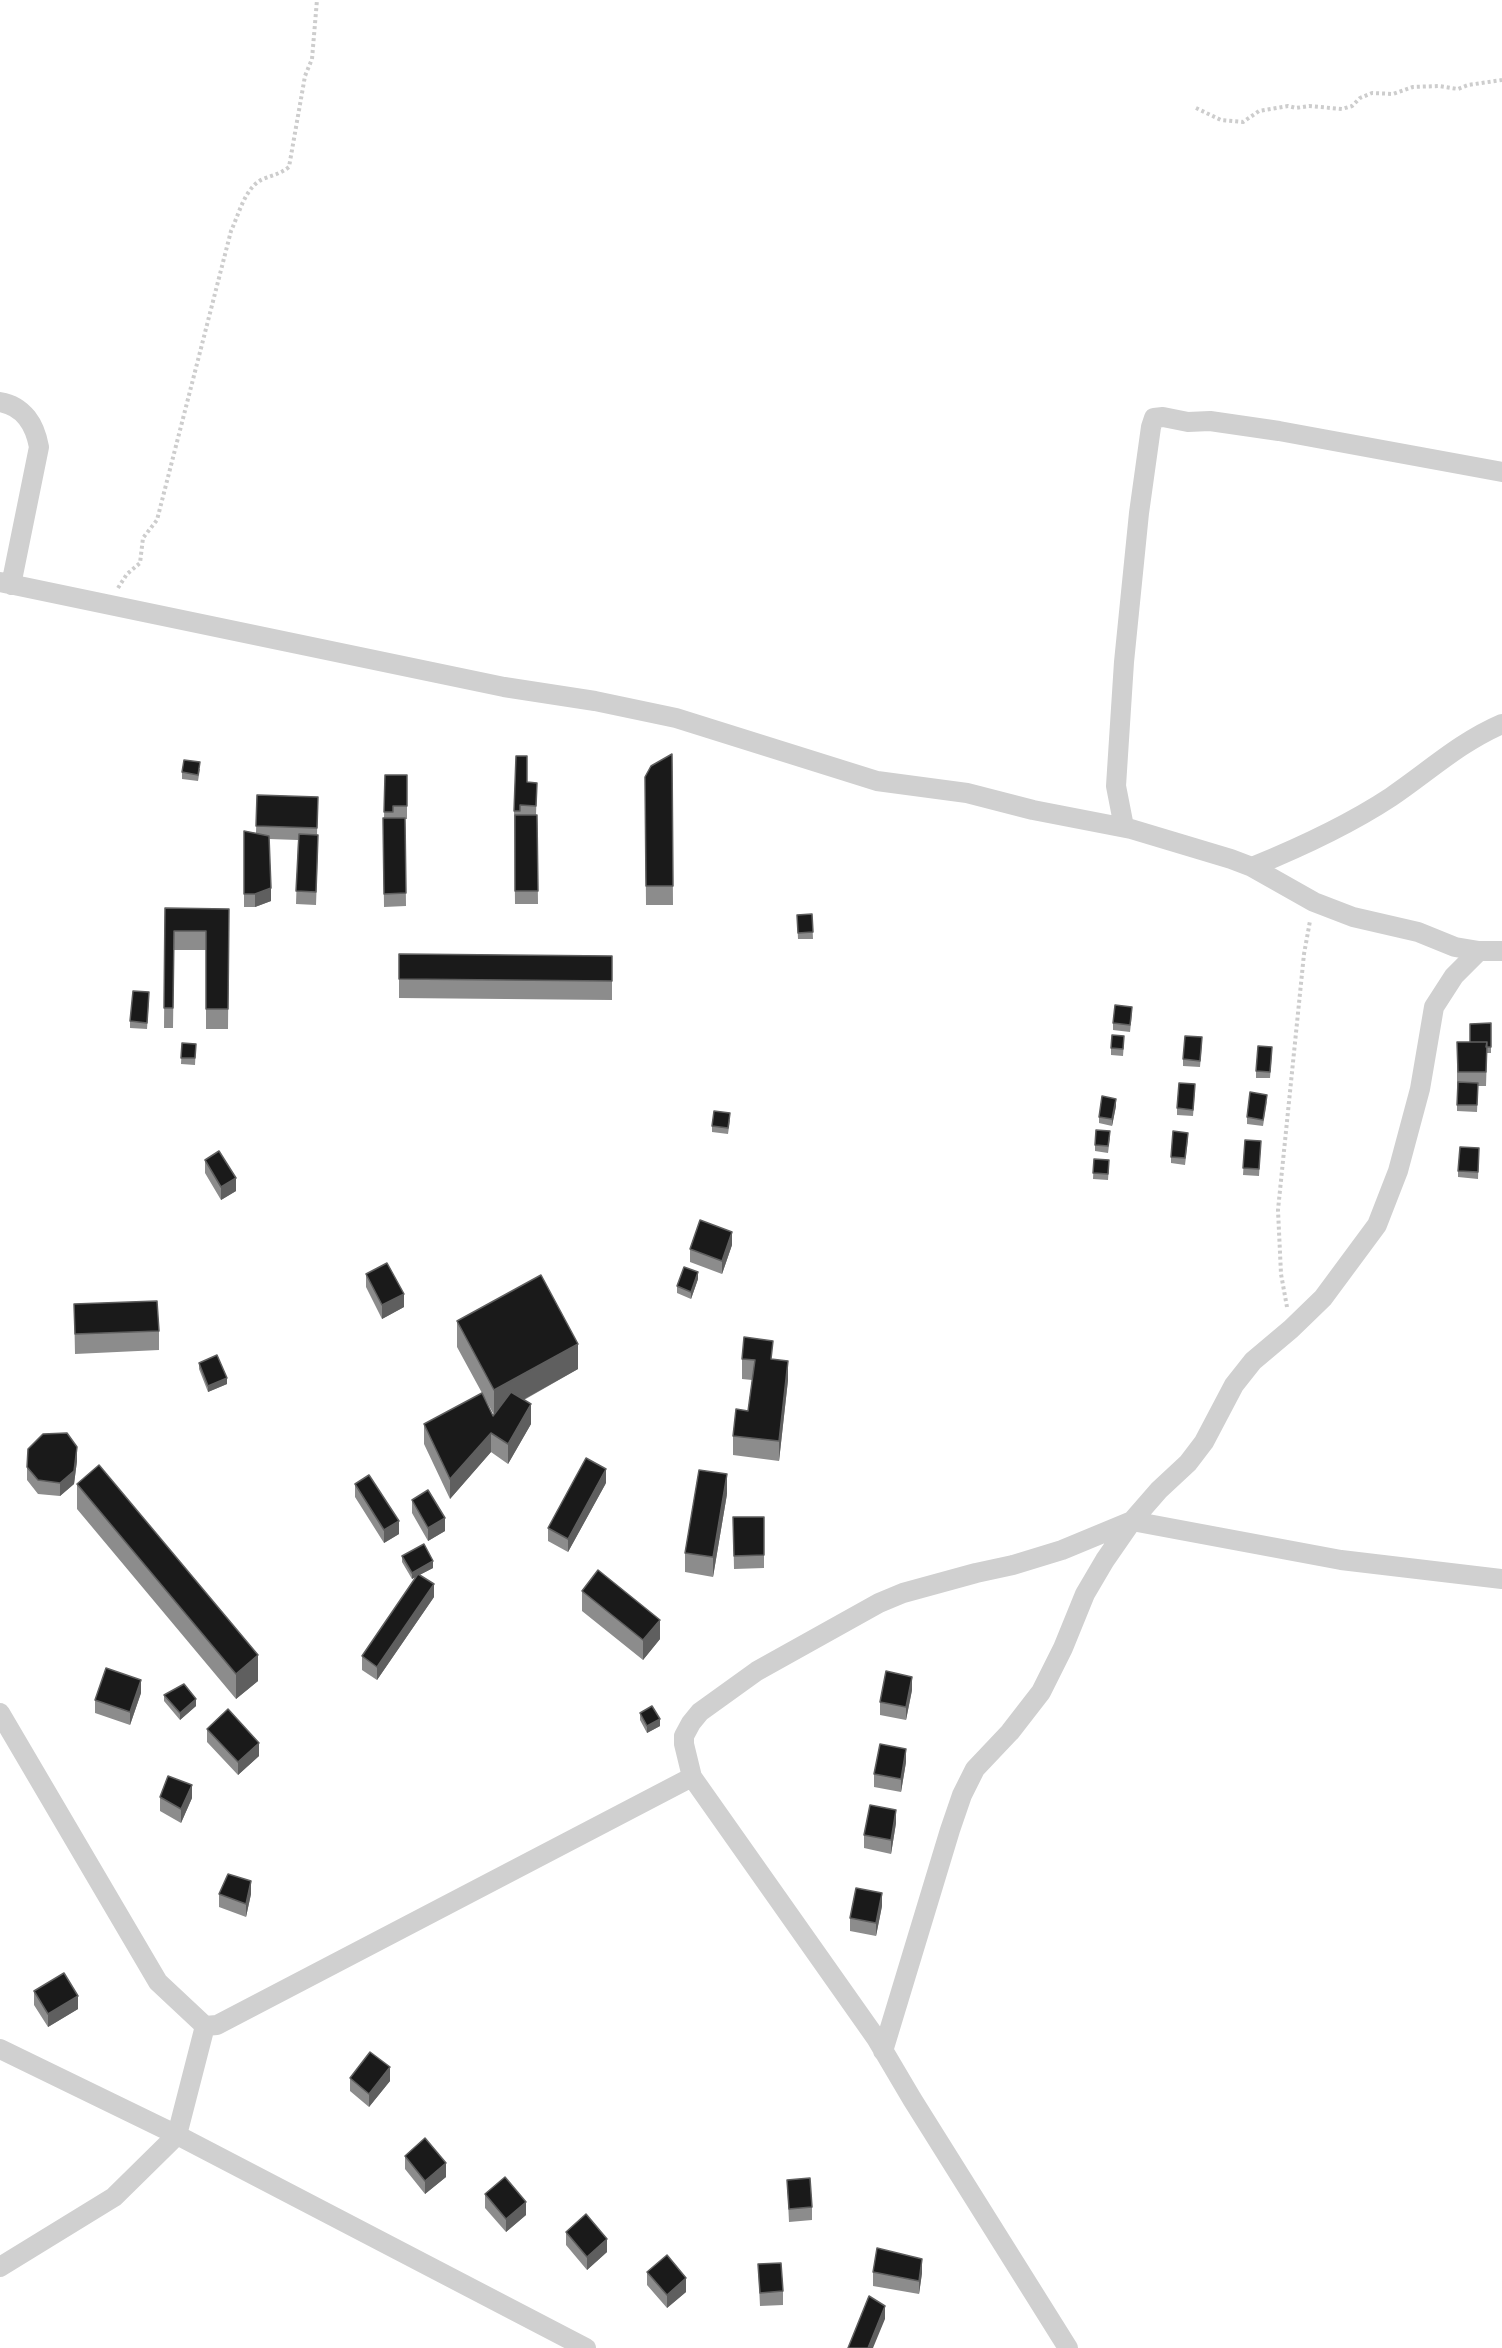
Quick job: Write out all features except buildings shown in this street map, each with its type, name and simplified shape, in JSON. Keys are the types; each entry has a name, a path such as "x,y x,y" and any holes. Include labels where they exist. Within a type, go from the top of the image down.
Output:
{"street":[{"path":"0,402 22,411 30,420 39,447 6,584 504,687 596,701 676,718 877,781 968,793 1033,810 1124,827 1231,858 1252,867 1314,902 1353,917 1396,926 1455,947 1479,951 1502,951"},
{"path":"1124,827 1116,786 1124,662 1139,513 1154,418 1163,417 1188,422 1210,422 1280,431 1502,472"},
{"path":"1252,867 1307,844 1358,817 1417,780 1465,742 1502,724"},
{"path":"883,2051 962,1795 975,1769 1010,1732 1041,1692 1064,1648 1085,1594 1132,1521 1159,1490 1188,1463 1204,1442 1234,1385 1253,1361 1323,1298 1377,1225 1398,1171 1420,1089 1434,1007 1454,976 1479,951"},
{"path":"1068,2348 883,2051 692,1777 684,1744 684,1736 691,1723 700,1712 757,1671 879,1603 903,1593 1062,1550 1132,1521 1341,1560 1502,1579"},
{"path":"0,1713 158,1982 206,2026 217,2025 692,1777"},
{"path":"0,2267 114,2197 177,2135 206,2026"},
{"path":"0,2049 177,2135 586,2348"}],"path":[{"path":"108,604 127,574 140,563 143,538 157,520 231,231 251,187 262,180 279,175 289,167 305,76 312,59 316,0"},
{"path":"1196,108 1221,120 1243,122 1260,111 1275,108 1309,106 1342,109 1352,106 1360,98 1372,93 1394,94 1413,87 1458,88 1502,80"},
{"path":"1291,1329 1281,1274 1278,1210 1304,954 1314,902"}]}
